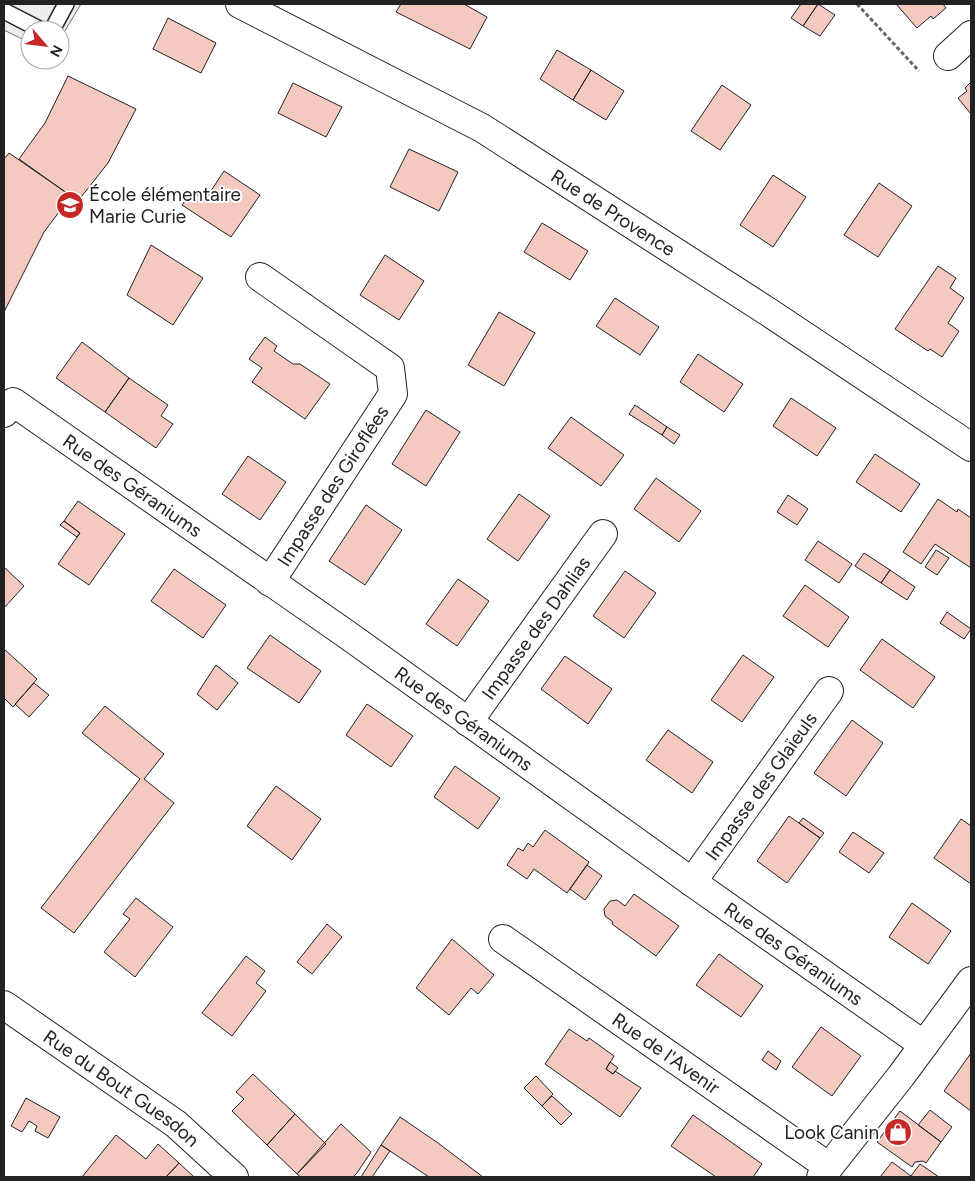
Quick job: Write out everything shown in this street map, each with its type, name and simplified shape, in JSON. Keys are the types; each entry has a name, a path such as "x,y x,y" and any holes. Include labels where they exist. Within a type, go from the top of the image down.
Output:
{"street":[{"name":"Rue de Provence","path":"240,4 482,128 770,313 971,447"},
{"path":"948,56 971,35"},
{"name":"Impasse des Giroflées","path":"260,277 390,368 394,394 270,582"},
{"name":"Rue des Géraniums","path":"4,413 13,402 924,1045"},
{"name":"Impasse des Dahlias","path":"468,722 603,534"},
{"name":"Impasse des Glaïeuls","path":"692,882 829,691"},
{"name":"Rue de l'Avenir","path":"503,938 825,1172 924,1045 971,981"},
{"name":"Rue du Bout Guesdon","path":"4,1004 176,1124 234,1177"}],"lane":[{"path":"57,20 66,4"},
{"path":"4,11 22,20"}],"path":[{"path":"857,4 926,78 948,56"}],"shaded area":[{"path":"4,4 81,4 70,22 70,20 20,20 20,38 4,30"}],"building":[{"path":"401,4 464,4 487,17 470,49 396,12"},
{"path":"801,4 818,4 803,26 791,18"},
{"path":"818,4 835,15 820,36 803,26"},
{"path":"896,4 943,4 946,8 933,19 931,16 917,28"},
{"path":"168,18 216,43 201,73 153,49"},
{"path":"557,50 591,70 573,100 540,79"},
{"path":"591,70 624,91 606,120 573,100"},
{"path":"68,76 136,109 108,163 78,201 19,159 45,123"},
{"path":"971,82 971,114 958,98 967,91 965,88"},
{"path":"293,83 342,107 326,137 278,113"},
{"path":"722,85 751,105 720,150 691,131"},
{"path":"409,149 458,172 439,211 390,187"},
{"path":"9,153 71,196 44,232 4,312 4,159"},
{"path":"224,171 260,195 231,237 182,205 192,191 205,200"},
{"path":"773,175 806,197 773,247 740,225"},
{"path":"879,183 912,206 878,257 844,235"},
{"path":"542,223 588,251 570,280 524,252"},
{"path":"151,245 203,278 173,325 127,295"},
{"path":"385,255 424,281 399,320 360,295"},
{"path":"938,266 956,278 950,288 964,298 948,323 959,331 942,357 930,349 928,351 895,329"},
{"path":"615,298 659,327 640,355 596,326"},
{"path":"499,312 535,333 504,386 468,365"},
{"path":"265,337 277,346 274,351 293,364 300,364 330,384 305,419 252,382 262,368 249,359"},
{"path":"82,342 129,378 105,412 56,378"},
{"path":"698,354 743,384 724,412 680,382"},
{"path":"129,378 168,405 161,416 173,424 156,448 105,412"},
{"path":"791,398 836,428 817,456 773,426"},
{"path":"635,405 667,427 662,435 629,414"},
{"path":"426,410 460,432 426,486 392,464"},
{"path":"571,417 624,455 601,486 548,448"},
{"path":"667,427 680,435 674,444 662,435"},
{"path":"875,454 920,484 901,512 856,482"},
{"path":"248,456 286,482 260,520 222,494"},
{"path":"656,478 701,511 679,542 634,509"},
{"path":"519,494 550,516 518,561 487,539"},
{"path":"788,495 808,509 797,525 777,512"},
{"path":"938,499 957,512 958,509 971,518 971,568 935,544 921,564 903,552"},
{"path":"78,501 125,534 89,585 58,564 80,533 64,521"},
{"path":"366,505 402,530 365,585 329,561"},
{"path":"64,521 80,533 77,537 60,525"},
{"path":"818,541 852,564 839,583 805,560"},
{"path":"936,550 949,558 937,575 925,567"},
{"path":"864,553 890,570 881,583 855,566"},
{"path":"4,567 24,586 4,608"},
{"path":"174,569 226,605 203,638 151,601"},
{"path":"890,570 915,587 907,600 881,583"},
{"path":"625,571 656,593 624,638 593,616"},
{"path":"458,579 489,601 457,646 426,624"},
{"path":"805,585 849,617 828,647 783,616"},
{"path":"947,612 971,629 964,639 940,623"},
{"path":"270,635 321,671 299,703 247,668"},
{"path":"882,639 935,677 913,708 860,670"},
{"path":"4,649 37,679 13,707 4,698"},
{"path":"743,655 774,677 742,722 711,700"},
{"path":"565,656 612,689 588,724 541,689"},
{"path":"216,665 238,683 217,710 197,694"},
{"path":"34,683 49,695 29,717 15,704"},
{"path":"367,704 413,736 391,767 346,735"},
{"path":"105,706 164,754 144,779 174,803 74,933 41,908 140,779 82,733"},
{"path":"852,720 883,743 846,796 814,773"},
{"path":"668,730 713,762 692,793 646,760"},
{"path":"455,766 500,798 478,829 434,797"},
{"path":"276,786 321,819 292,860 247,826"},
{"path":"789,816 820,838 787,883 757,861"},
{"path":"803,818 824,833 820,838 799,823"},
{"path":"961,819 971,826 971,884 934,858"},
{"path":"545,830 589,862 567,893 534,869 527,879 507,865 518,848 523,851 528,843 533,847"},
{"path":"853,832 884,853 869,873 839,852"},
{"path":"587,865 602,876 585,900 570,889"},
{"path":"634,894 679,926 656,956 612,924 613,922 605,916 604,909 610,901 617,900 625,906"},
{"path":"136,898 173,927 135,977 104,952 130,919 123,914"},
{"path":"912,903 951,931 928,964 889,937"},
{"path":"327,924 342,937 312,974 297,962"},
{"path":"452,939 494,975 478,994 471,988 449,1015 416,988"},
{"path":"719,954 763,986 741,1017 696,985"},
{"path":"246,956 265,971 256,983 266,991 232,1036 202,1013"},
{"path":"821,1027 861,1056 832,1096 792,1067"},
{"path":"569,1029 587,1041 589,1038 614,1056 606,1069 613,1074 615,1071 641,1088 620,1117 545,1064"},
{"path":"768,1051 781,1061 776,1070 762,1060"},
{"path":"971,1053 971,1111 944,1091"},
{"path":"610,1062 618,1068 613,1074 606,1069"},
{"path":"253,1074 295,1114 267,1145 232,1111 244,1099 236,1092"},
{"path":"536,1076 553,1094 542,1106 524,1088"},
{"path":"552,1096 572,1114 561,1125 542,1106"},
{"path":"26,1098 60,1117 48,1138 35,1131 37,1126 29,1121 22,1132 11,1126"},
{"path":"930,1110 952,1127 941,1142 918,1125"},
{"path":"900,1111 941,1142 926,1163 923,1161 915,1162 912,1167 877,1142"},
{"path":"295,1114 326,1144 297,1174 267,1145"},
{"path":"693,1115 762,1164 753,1177 716,1177 671,1146"},
{"path":"400,1117 483,1177 429,1177 381,1145"},
{"path":"341,1124 371,1152 357,1173 353,1177 301,1177 297,1174"},
{"path":"116,1135 146,1159 158,1144 179,1163 166,1177 82,1177"},
{"path":"381,1145 390,1151 372,1177 361,1177"},
{"path":"892,1162 911,1176 920,1164 939,1177 880,1177"},
{"path":"179,1163 194,1177 166,1177"}],"place":[{"name":"École élémentaire Marie Curie","path":"70,205"},
{"name":"Look Canin","path":"898,1132"}]}
